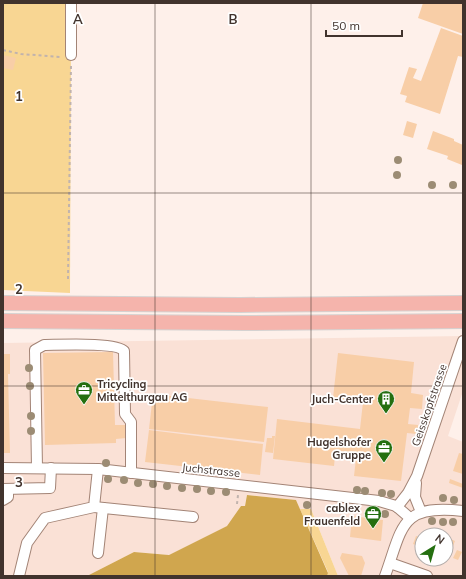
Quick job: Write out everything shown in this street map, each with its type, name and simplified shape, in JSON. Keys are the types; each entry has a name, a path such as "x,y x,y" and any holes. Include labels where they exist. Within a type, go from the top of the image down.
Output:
{"highway":[{"path":"3,303 463,303"},
{"path":"3,321 244,323 463,321"}],"street":[{"path":"71,3 71,55"},
{"name":"Geisskopfstrasse","path":"397,507 408,493 417,476 463,341"},
{"path":"37,468 40,396 34,353 37,347 44,345 88,349 117,346 124,351 120,414 131,422 131,473"},
{"name":"Juchstrasse","path":"3,468 98,469 379,501 390,503 410,518"},
{"path":"3,500 8,497 6,489 50,488 51,468"},
{"path":"98,469 98,553"},
{"name":"Geisskopfstrasse","path":"417,476 415,497 421,512"},
{"path":"19,576 27,543 45,518 99,507 192,518"},
{"path":"385,576 401,530 410,518 421,512 441,510 463,511"},
{"path":"390,563 405,572 427,576"}],"path":[{"path":"3,50 21,54 63,57 71,55 68,279"},
{"path":"237,504 239,492"}],"shaded area":[{"path":"3,3 69,3 71,34 70,293 3,290"},
{"path":"463,336 463,391 448,436 463,442 463,576 338,576 311,509 300,509 296,500 247,495 245,506 241,506 227,526 169,555 134,552 87,576 3,576 3,343"},
{"path":"247,495 296,500 328,573 327,576 87,576 134,552 169,555 227,526 241,506 245,506"},
{"path":"300,509 311,509 338,576 327,576 328,572"}],"building":[{"path":"423,3 463,4 463,34 418,18"},
{"path":"441,28 463,36 463,57 458,56 440,114 405,102 407,96 400,94 409,67 417,69 413,78 421,81"},
{"path":"3,55 16,58 13,70 3,68"},
{"path":"407,121 417,124 413,138 403,135"},
{"path":"433,131 454,139 454,141 463,145 462,165 447,159 448,156 427,149"},
{"name":"Tricycling Mittelthurgau AG","path":"113,352 115,425 125,425 126,438 116,439 116,443 45,445 43,353"},
{"name":"Juch-Center","path":"338,353 414,362 411,393 423,395 422,409 410,408 408,424 418,425 417,434 407,433 401,481 354,476 356,459 335,456 334,466 273,459 277,419 360,429 363,402 333,398"},
{"path":"3,354 10,354 10,374 8,374 10,453 3,453"},
{"path":"153,394 268,407 264,442 149,429"},
{"path":"149,430 263,444 260,475 145,462"},
{"path":"272,436 275,436 273,453 265,452 267,438 272,438"},
{"path":"459,453 463,454 463,474 453,471"},
{"path":"450,479 463,484 463,488 449,483"},
{"path":"352,516 383,520 381,541 350,537"},
{"path":"457,550 462,552 458,560 454,558"},
{"path":"342,553 362,556 365,563 361,576 349,576 340,558"}],"place":[{"name":"Tricycling Mittelthurgau AG","path":"84,405"},
{"name":"Juch-Center","path":"386,414"},
{"name":"Hugelshofer Gruppe","path":"384,463"},
{"name":"cablex Frauenfeld","path":"373,529"}]}
